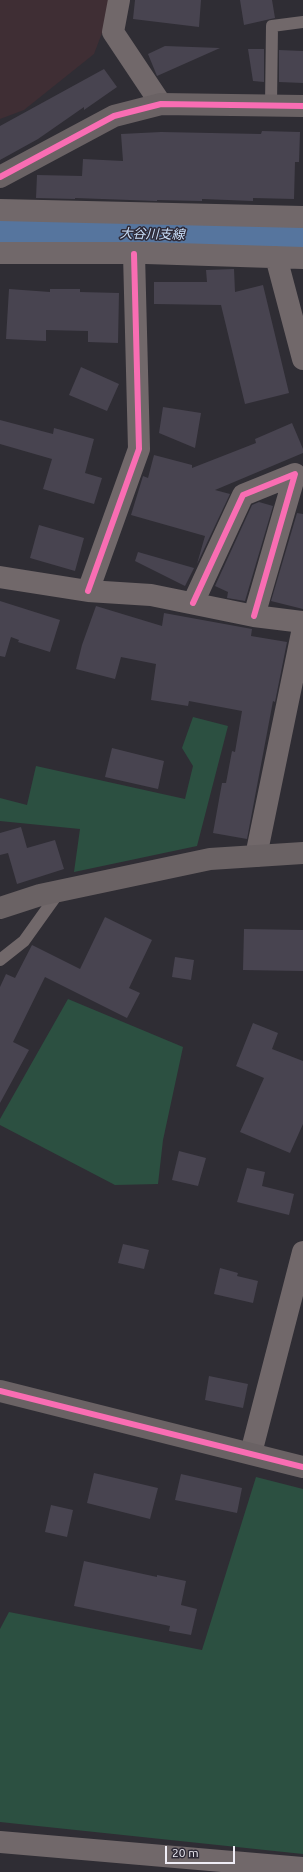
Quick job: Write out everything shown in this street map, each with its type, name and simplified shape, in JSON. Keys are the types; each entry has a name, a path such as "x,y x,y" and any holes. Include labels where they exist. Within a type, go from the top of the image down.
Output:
{"street":[{"path":"119,0 113,32 161,104"},
{"path":"0,177 114,116 161,104 303,106"},
{"path":"0,210 303,217"},
{"path":"0,254 134,254 303,258"},
{"path":"88,591 139,449 134,254"},
{"path":"276,257 303,359"},
{"path":"193,603 243,495 295,474 254,616"},
{"path":"0,577 88,591 151,595 254,616 303,622"},
{"path":"256,856 303,628"},
{"path":"0,908 60,891 210,859 303,853"},
{"path":"251,1453 303,1252"},
{"path":"0,1391 303,1467"},
{"path":"0,1842 303,1868"}],"lane":[{"path":"271,105 272,26 303,22"},
{"path":"0,960 24,941 60,891"}],"shaded area":[{"path":"0,0 111,0 110,12 94,54 24,110 0,119"}],"green space":[{"path":"193,717 228,726 197,846 74,872 80,829 0,821 0,798 27,805 36,766 185,799 193,766 182,748"},
{"path":"68,999 183,1047 163,1140 158,1184 115,1185 0,1125 0,1119"},
{"path":"256,1477 303,1489 303,1854 0,1822 0,1629 9,1612 202,1650"}],"building":[{"path":"135,0 201,0 199,27 133,19"},
{"path":"240,0 272,0 275,18 244,25"},
{"path":"165,46 220,48 157,76 148,54"},
{"path":"248,49 264,49 264,82 253,81"},
{"path":"279,50 303,51 303,83 279,82"},
{"path":"104,69 117,87 84,110 84,107 38,139 0,160 0,126"},
{"path":"262,131 300,132 299,162 295,162 294,199 253,198 253,201 202,199 202,201 157,201 36,198 37,175 82,176 83,159 123,161 121,134 161,132 261,134"},
{"path":"234,269 235,292 263,285 289,393 245,404 221,305 154,304 154,282 207,282 206,270"},
{"path":"9,289 50,292 50,289 80,289 80,292 119,293 118,343 88,342 88,331 46,330 46,341 6,339"},
{"path":"81,367 119,384 107,411 69,395"},
{"path":"163,407 201,413 195,448 159,433"},
{"path":"0,420 53,434 54,428 94,439 85,473 102,478 94,504 43,489 52,459 0,444"},
{"path":"292,423 303,449 303,453 215,490 230,494 197,564 205,536 131,515 143,476 148,478 154,455 192,465 192,468 256,443 255,439"},
{"path":"259,502 273,506 245,601 227,598 228,592 215,586 252,505"},
{"path":"297,513 303,514 303,609 271,601"},
{"path":"39,525 84,538 75,571 30,558"},
{"path":"138,552 194,568 185,586 135,561"},
{"path":"0,601 60,620 50,652 18,642 19,640 11,637 5,657 0,656"},
{"path":"96,606 162,626 164,613 252,629 251,636 287,642 275,702 273,701 247,839 213,833 222,783 226,783 232,751 235,752 242,711 189,701 188,706 151,700 156,664 121,657 115,679 76,669 82,645"},
{"path":"112,748 164,761 158,789 105,777"},
{"path":"21,827 27,848 55,840 64,869 17,884 8,853 0,855 0,833"},
{"path":"105,917 152,940 129,988 140,993 127,1018 45,977 13,1042 29,1050 0,1103 0,987 6,974 15,978 32,945 80,969"},
{"path":"244,929 303,930 303,971 243,970"},
{"path":"175,957 194,960 191,980 172,977"},
{"path":"253,1023 278,1033 272,1049 303,1061 303,1124 290,1153 240,1132 264,1078 236,1066"},
{"path":"179,1151 206,1158 198,1186 172,1180"},
{"path":"247,1168 265,1172 262,1186 294,1194 289,1215 237,1202"},
{"path":"123,1244 149,1250 144,1269 118,1263"},
{"path":"220,1268 238,1273 237,1276 258,1281 253,1303 214,1294"},
{"path":"209,1376 248,1384 243,1408 205,1400"},
{"path":"94,1473 158,1488 150,1519 87,1503"},
{"path":"181,1474 242,1488 237,1513 175,1500"},
{"path":"51,1505 73,1510 67,1537 45,1532"},
{"path":"84,1561 157,1577 157,1575 186,1581 181,1605 197,1609 191,1635 169,1631 170,1626 74,1606"}],"waterway":[{"name":"大谷川支線","path":"0,231 303,237"}],"cycle path":[{"path":"0,177 114,116 161,104 303,106"},
{"path":"88,591 139,449 134,254"},
{"path":"193,603 243,495 295,474 254,616"},
{"path":"0,1391 303,1467"}]}
